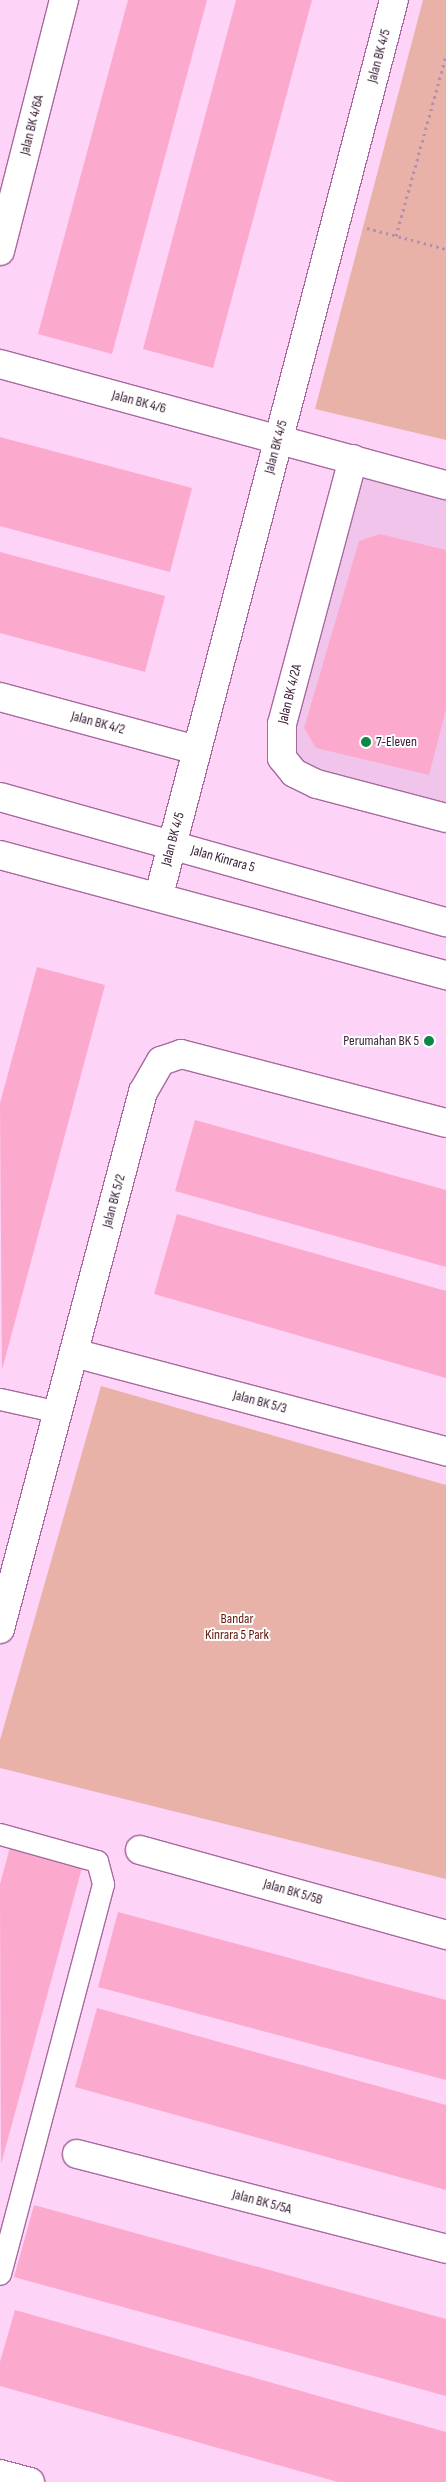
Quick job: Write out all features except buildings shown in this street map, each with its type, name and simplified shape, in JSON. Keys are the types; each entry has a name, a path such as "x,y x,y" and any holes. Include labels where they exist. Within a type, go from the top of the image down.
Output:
{"street":[{"name":"Jalan BK 4/6A","path":"0,251 64,0"},
{"name":"Jalan BK 4/5","path":"159,895 394,0"},
{"name":"Jalan BK 4/6","path":"0,364 278,439"},
{"path":"278,439 446,485"},
{"name":"Jalan BK 4/2A","path":"353,459 282,724 282,758 294,773 316,784 445,814"},
{"name":"Jalan BK 4/2","path":"0,697 196,750"},
{"name":"Jalan Kinrara 5","path":"0,797 446,922"},
{"path":"0,855 159,895 446,975"},
{"name":"Jalan BK 5/2","path":"0,1629 143,1092 161,1061 181,1054 446,1123"},
{"name":"Jalan BK 5/3","path":"74,1353 446,1450"},
{"name":"Jalan BK 5/5B","path":"140,1850 446,1935"},
{"name":"Jalan BK 5/5A","path":"77,2154 446,2249"},
{"path":"0,2474 30,2482"}],"lane":[{"path":"0,1399 58,1412"},
{"path":"0,1834 97,1860 103,1884 0,2274"}],"path":[{"path":"396,236 446,56"},
{"path":"364,227 446,249"}],"shaded area":[{"path":"363,477 446,499 446,802 318,770 298,759 292,741"}],"green space":[{"path":"423,0 446,0 446,440 315,409"},
{"name":"Bandar Kinrara 5 Park","path":"101,1386 446,1485 446,1879 0,1768 0,1740"}],"place":[{"name":"7-Eleven","path":"366,742"},
{"name":"Perumahan BK 5","path":"429,1041"}]}
